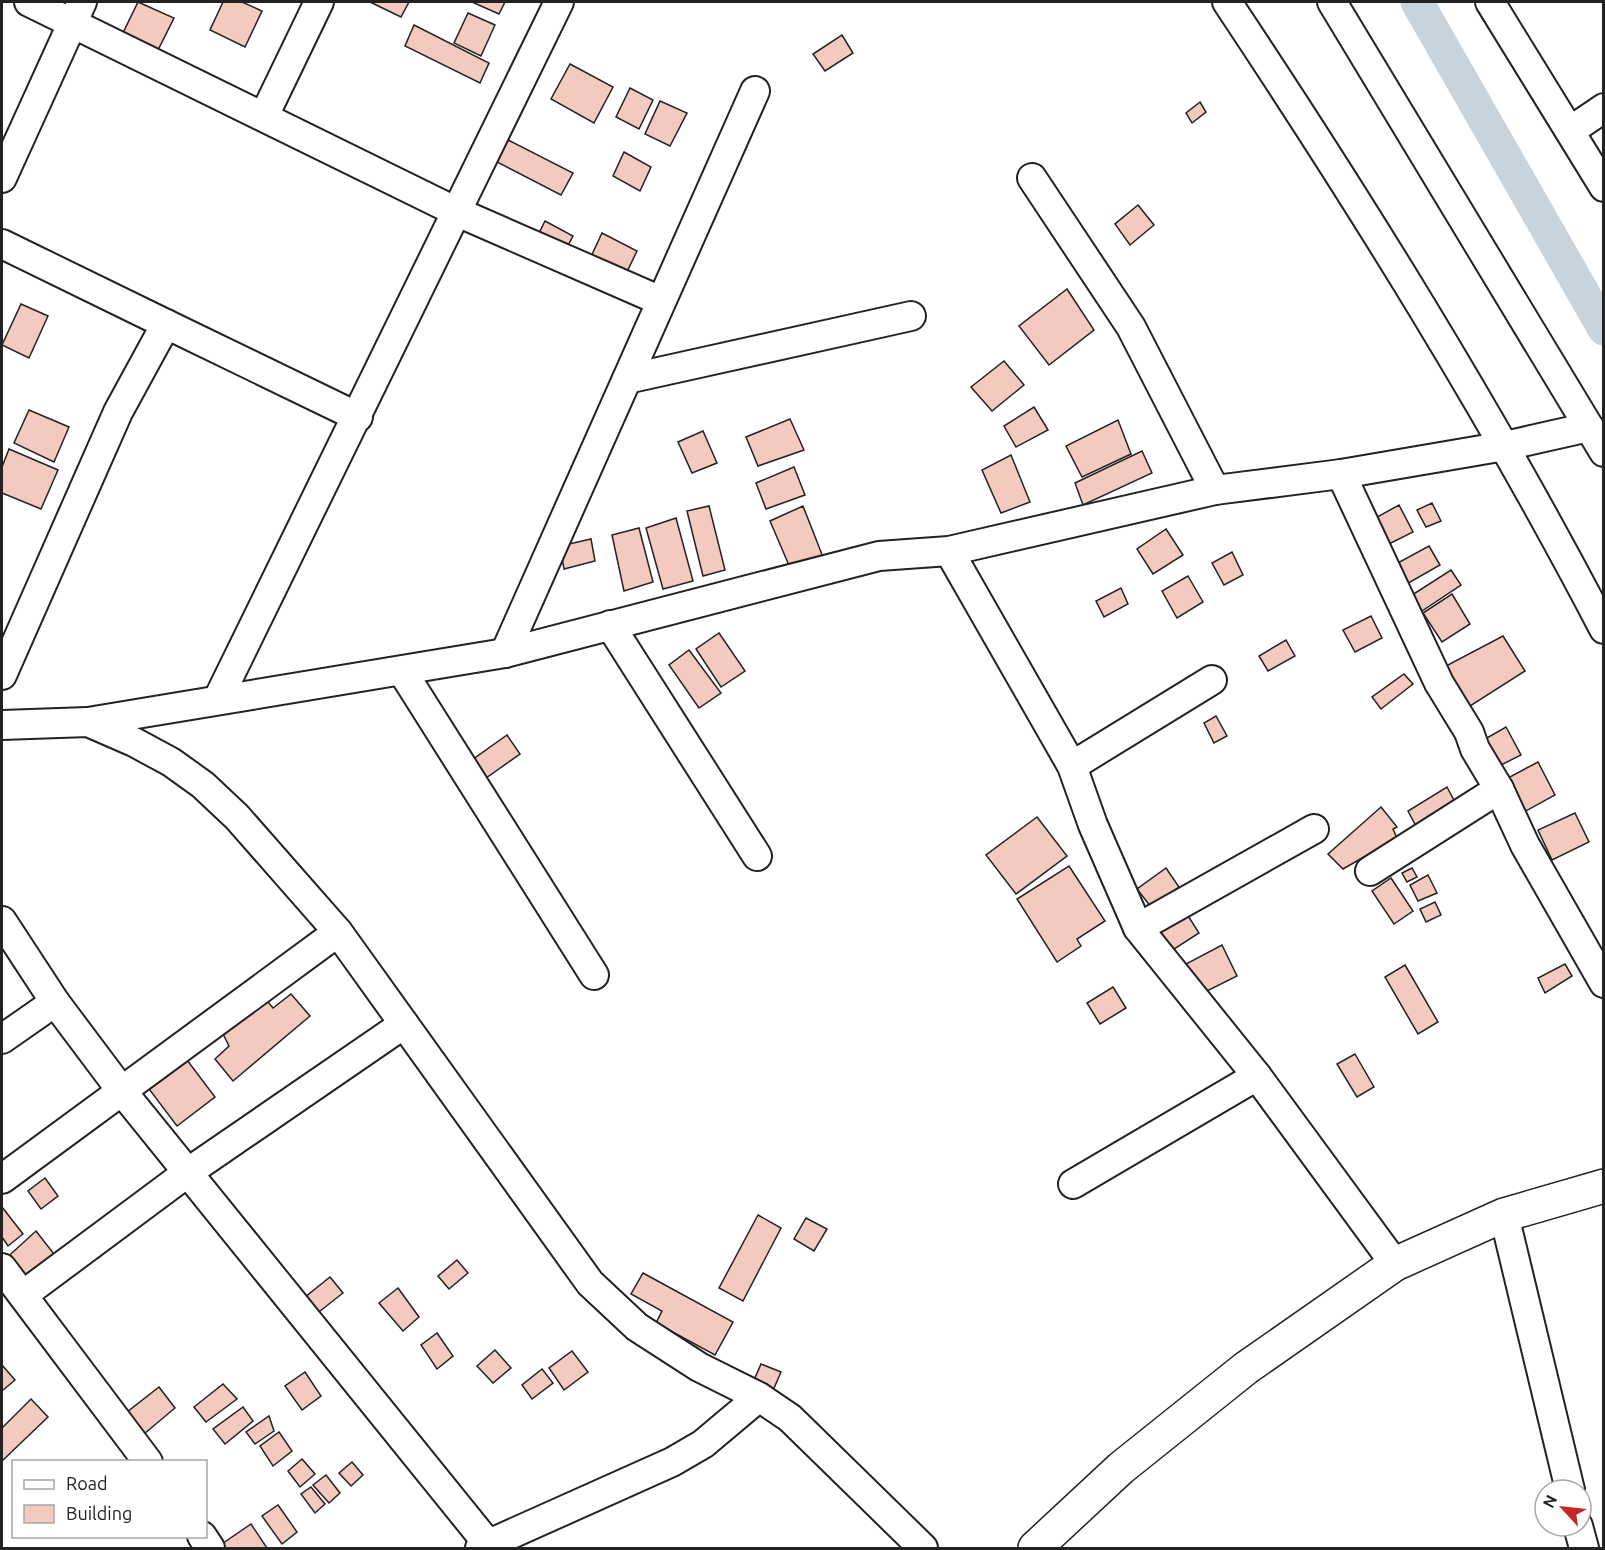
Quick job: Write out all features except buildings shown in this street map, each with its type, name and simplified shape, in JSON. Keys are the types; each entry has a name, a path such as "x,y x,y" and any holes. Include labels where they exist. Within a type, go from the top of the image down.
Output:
{"main road":[{"path":"1035,1548 1121,1468 1246,1368 1395,1264 1504,1215 1604,1186"}],"street":[{"path":"29,2 77,12 264,116 455,211 661,301"},
{"path":"264,116 319,2"},
{"path":"218,699 358,417 455,211 559,2"},
{"path":"1227,2 1315,134 1505,446 1604,629"},
{"path":"1332,2 1604,452"},
{"path":"1491,2 1604,187"},
{"path":"2,178 77,12"},
{"path":"505,653 755,91"},
{"path":"1570,131 1604,108"},
{"path":"1032,178 1131,327 1215,490"},
{"path":"2,244 358,417"},
{"path":"627,379 911,316"},
{"path":"2,675 118,412 166,324"},
{"path":"2,725 88,722 505,653 879,556 949,551 1215,490 1341,474 1505,446 1589,427"},
{"path":"1341,474 1439,683 1499,789 1525,844 1604,983"},
{"path":"949,551 1072,766 1093,825 1138,928 1257,1076 1395,1264"},
{"path":"610,625 758,856"},
{"path":"402,671 594,975"},
{"path":"1072,766 1212,680"},
{"path":"88,722 134,742 171,762 203,785 237,817 338,932 590,1283 637,1327 699,1367 759,1397 790,1419 828,1453 923,1548"},
{"path":"1370,871 1499,789"},
{"path":"1138,928 1314,830"},
{"path":"2,921 55,1002 121,1090 365,1389 484,1546 672,1461 703,1444 759,1397"},
{"path":"2,1179 338,932"},
{"path":"2,1039 55,1002"},
{"path":"23,1295 187,1173 404,1024"},
{"path":"1073,1184 1257,1076"},
{"path":"1504,1215 1567,1478"},
{"path":"2,1268 147,1460"}],"waterway":[{"path":"1417,2 1604,329"}]}
